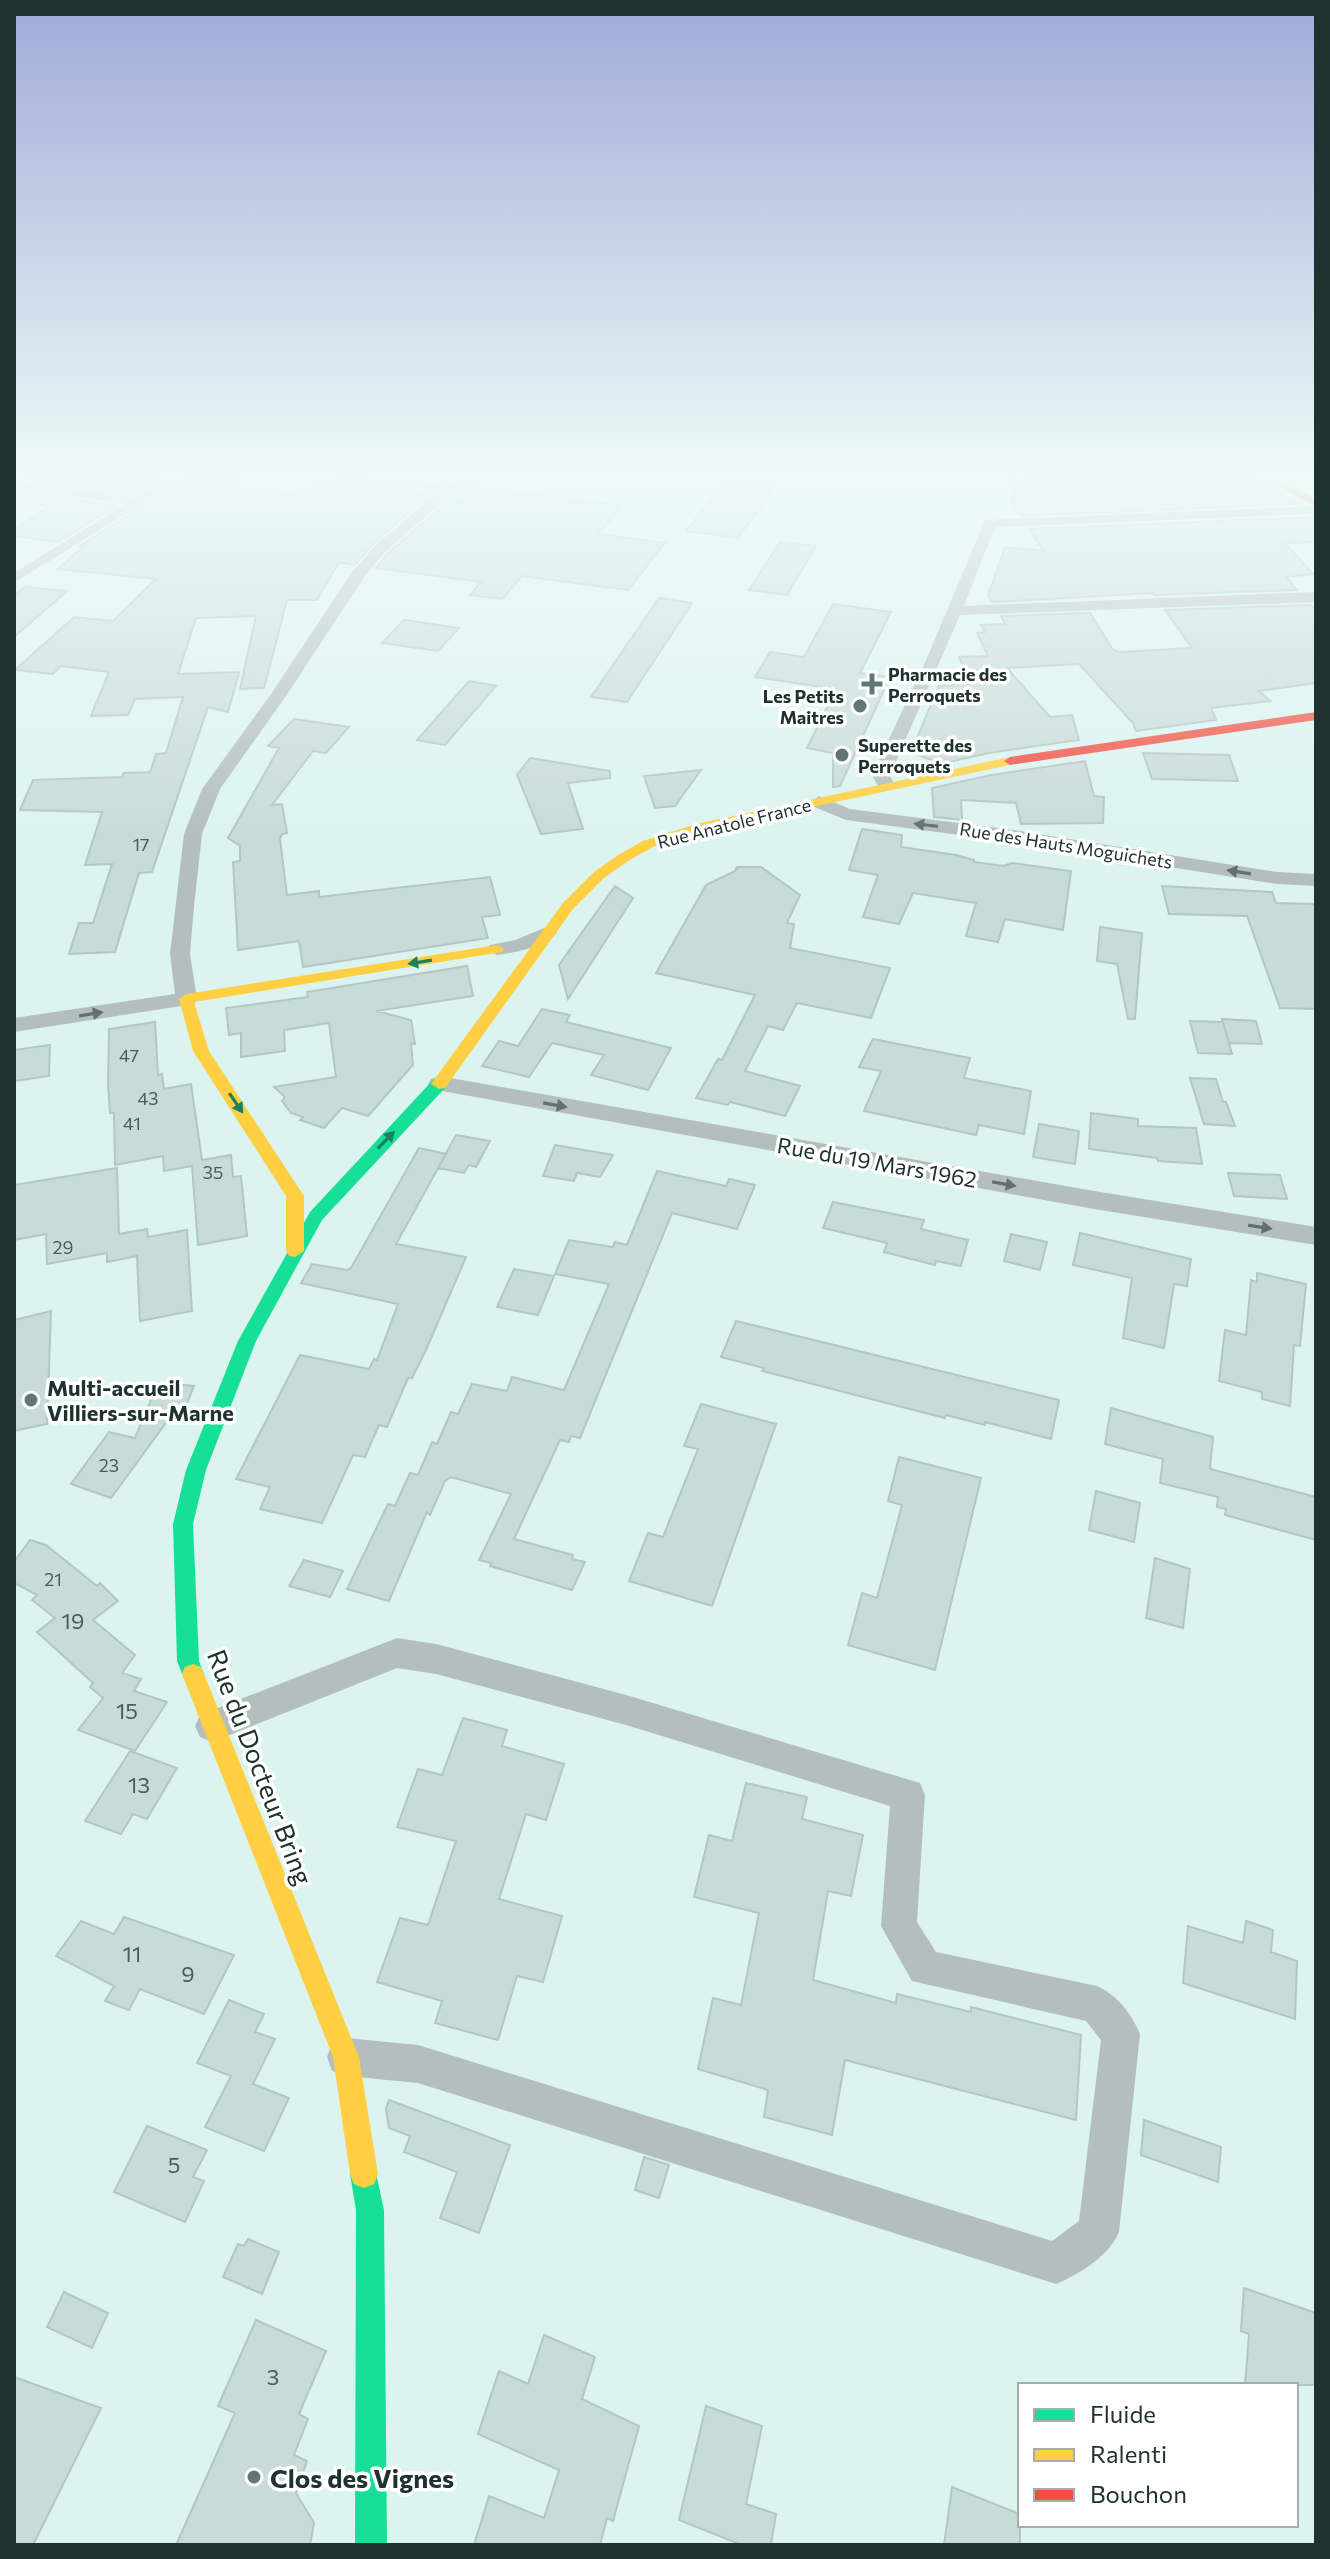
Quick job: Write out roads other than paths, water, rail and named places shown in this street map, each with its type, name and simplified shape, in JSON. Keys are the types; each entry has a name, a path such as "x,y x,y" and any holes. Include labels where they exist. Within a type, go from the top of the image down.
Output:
{"street":[{"path":"14,1025 186,999 180,954 193,834 211,789 278,696 342,598"},
{"path":"886,786 881,775 935,658 958,598"},
{"path":"953,611 1279,598"},
{"name":"Rue Anatole France","path":"186,999 520,945 547,933 599,875 648,844 701,827 1045,754 1316,716"},
{"name":"Rue des Hauts Moguichets","path":"819,802 846,814 1013,836 1277,878 1316,880"},
{"path":"295,1251 333,1195 439,1084 525,969 547,933"},
{"path":"497,949 514,957 525,969"},
{"name":"Rue du Docteur Bring","path":"186,999 201,1051 295,1196 295,1251 247,1341 213,1423 196,1470 183,1524 188,1661 346,2057 370,2210 371,2545"},
{"name":"Rue du 19 Mars 1962","path":"439,1084 1122,1205 1316,1236"},
{"path":"295,1196 314,1200 333,1195"},
{"path":"212,1726 397,1653 436,1659 626,1710 908,1795 899,1926 925,1968 1097,2005 1121,2034 1098,2232 1056,2263 418,2064 346,2057"}],"place":[{"name":"Pharmacie des Perroquets","path":"872,684"},
{"name":"Les Petits Maitres","path":"860,706"},
{"name":"Superette des Perroquets","path":"842,755"},
{"name":"Multi-accueil Villiers-sur-Marne","path":"31,1400"},
{"name":"Clos des Vignes","path":"254,2477"}]}
